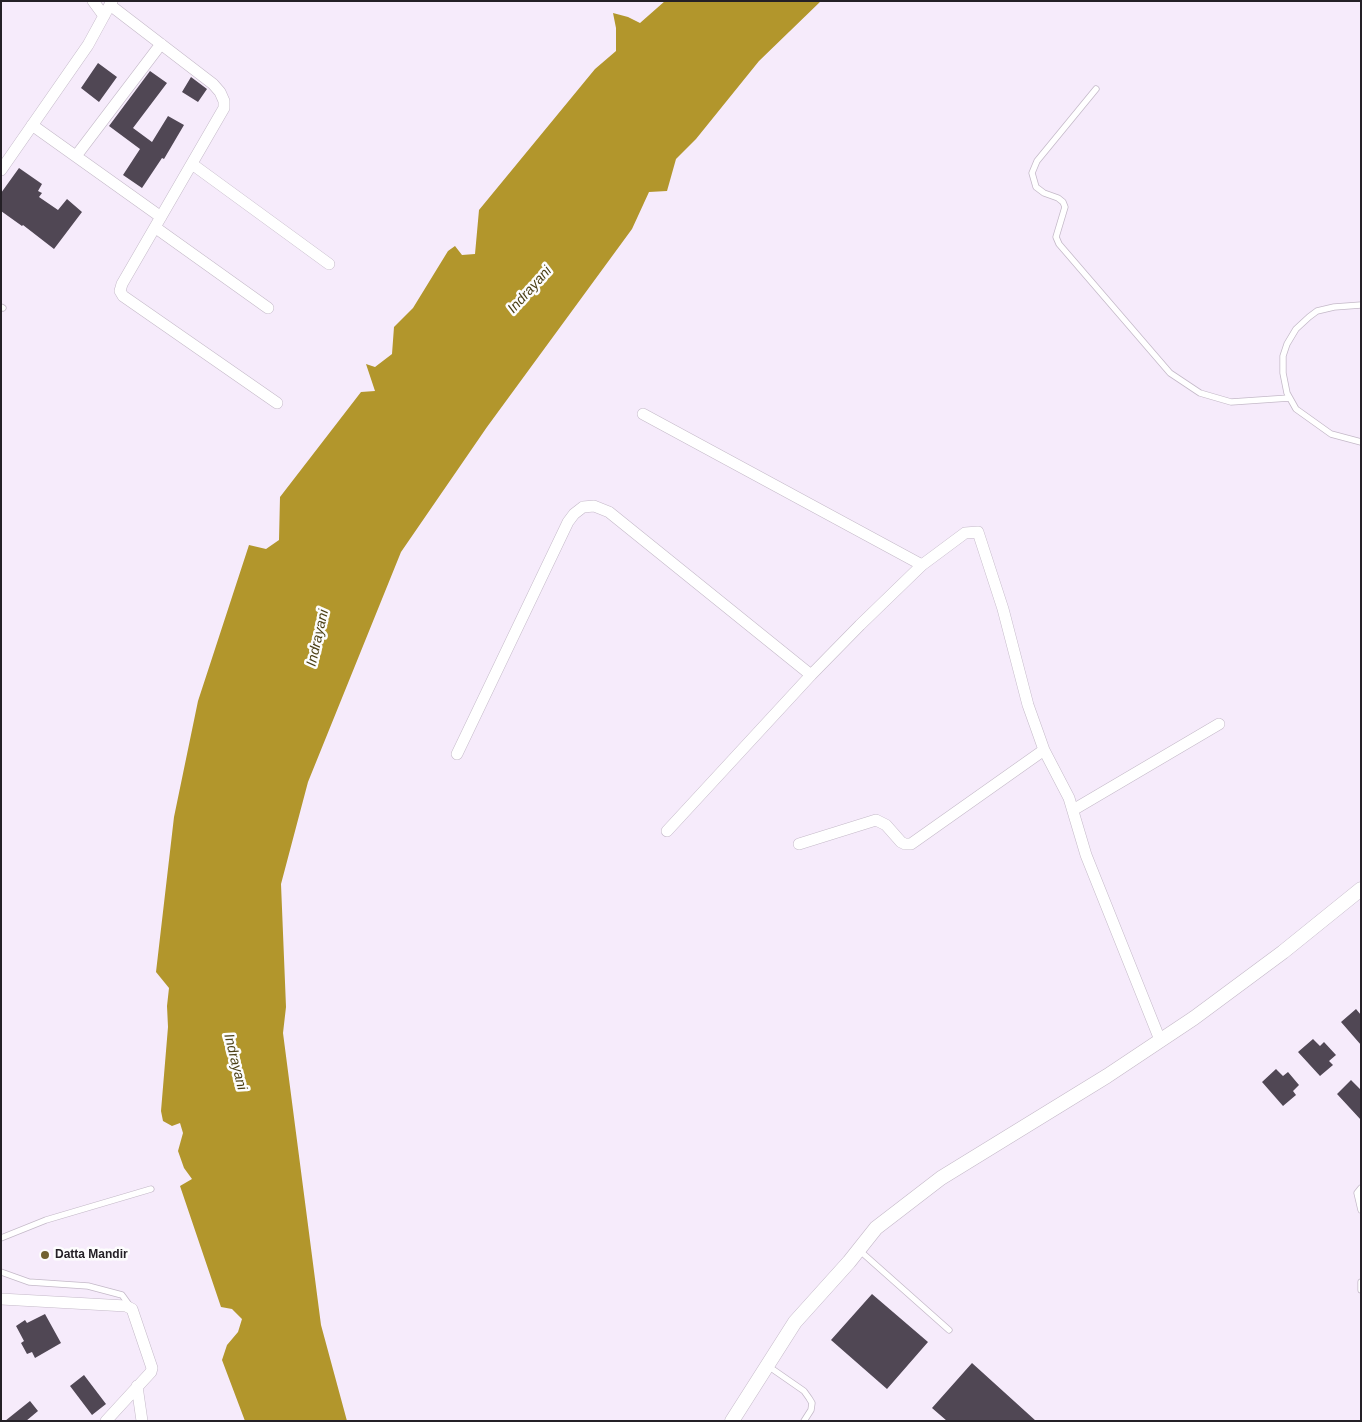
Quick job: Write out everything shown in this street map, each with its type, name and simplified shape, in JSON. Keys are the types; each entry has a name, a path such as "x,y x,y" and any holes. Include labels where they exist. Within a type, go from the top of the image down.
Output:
{"street":[{"path":"93,1 109,7 161,44 213,84 220,92 224,101 224,108 122,284 120,291 123,296 277,403"},
{"path":"1,170 88,45 109,7"},
{"path":"76,156 161,44"},
{"path":"32,125 161,217"},
{"path":"192,164 329,264"},
{"path":"156,228 268,308"},
{"path":"643,414 922,564"},
{"path":"457,754 568,522 583,507 594,506 609,512 811,675"},
{"path":"667,831 811,675 922,564 965,533 978,532 1004,609 1028,705 1044,750 1069,798 1086,856 1160,1040"},
{"path":"1073,810 1219,724"},
{"path":"799,844 876,820 886,826 901,842 912,844 1044,750"},
{"path":"732,1421 794,1322 876,1228 941,1178 1107,1076 1194,1018 1283,952 1361,890"},
{"path":"1,1299 126,1306 132,1309 152,1368 151,1372 106,1421"},
{"path":"137,1386 142,1421"}],"lane":[{"path":"1096,89 1037,161 1032,173 1036,187 1044,193 1058,198 1065,207 1056,237 1059,244 1170,372 1200,393 1231,402 1290,398"},
{"path":"1361,305 1334,307 1317,311 1296,329 1287,344 1283,356 1283,373 1287,393 1296,409 1330,434 1361,442"},
{"path":"1361,1188 1357,1193 1361,1210"},
{"path":"1,1238 46,1220 151,1189"},
{"path":"858,1250 949,1330"},
{"path":"1,1272 29,1282 88,1286 122,1295 132,1309"},
{"path":"1361,1282 1361,1290"},
{"path":"767,1365 804,1392 809,1398 812,1403 804,1421"}],"water":[{"name":"Indrayani","path":"665,1 821,1 759,61 696,139 676,159 667,191 649,192 632,229 487,427 401,552 308,782 281,884 286,1007 283,1033 321,1325 347,1421 245,1421 222,1360 227,1345 238,1332 242,1319 232,1309 221,1307 180,1186 192,1179 184,1168 178,1151 183,1133 180,1123 172,1126 163,1121 161,1111 168,1027 167,1006 169,988 156,972 174,817 198,701 249,545 266,549 279,540 280,497 361,392 375,391 366,364 375,367 392,354 394,327 413,308 448,251 455,246 462,255 475,254 479,210 595,69 616,51 616,28 613,13 640,23"}],"building":[{"path":"98,63 117,77 99,102 81,88"},
{"path":"150,71 167,83 133,128 152,142 168,116 184,125 164,159 162,158 142,188 123,175 140,149 109,126"},
{"path":"191,77 207,89 198,102 182,92"},
{"path":"19,168 42,184 38,191 42,193 39,197 58,210 67,199 82,212 54,249 1,211 1,193"},
{"path":"1356,1009 1361,1015 1361,1045 1341,1022"},
{"path":"1313,1039 1320,1046 1324,1042 1336,1055 1329,1061 1333,1065 1320,1076 1298,1052"},
{"path":"1276,1069 1283,1076 1288,1072 1299,1085 1293,1091 1296,1095 1283,1106 1262,1082"},
{"path":"1351,1080 1361,1090 1361,1120 1337,1094"},
{"path":"872,1294 928,1342 887,1389 831,1340"},
{"path":"45,1314 61,1343 35,1358 32,1352 27,1354 21,1343 24,1341 16,1326 25,1320 27,1323"},
{"path":"972,1363 1036,1421 947,1421 932,1408"},
{"path":"84,1375 106,1404 92,1415 70,1386"},
{"path":"30,1401 38,1411 26,1421 5,1421"}],"place":[{"name":"Datta Mandir","path":"45,1255"}]}
